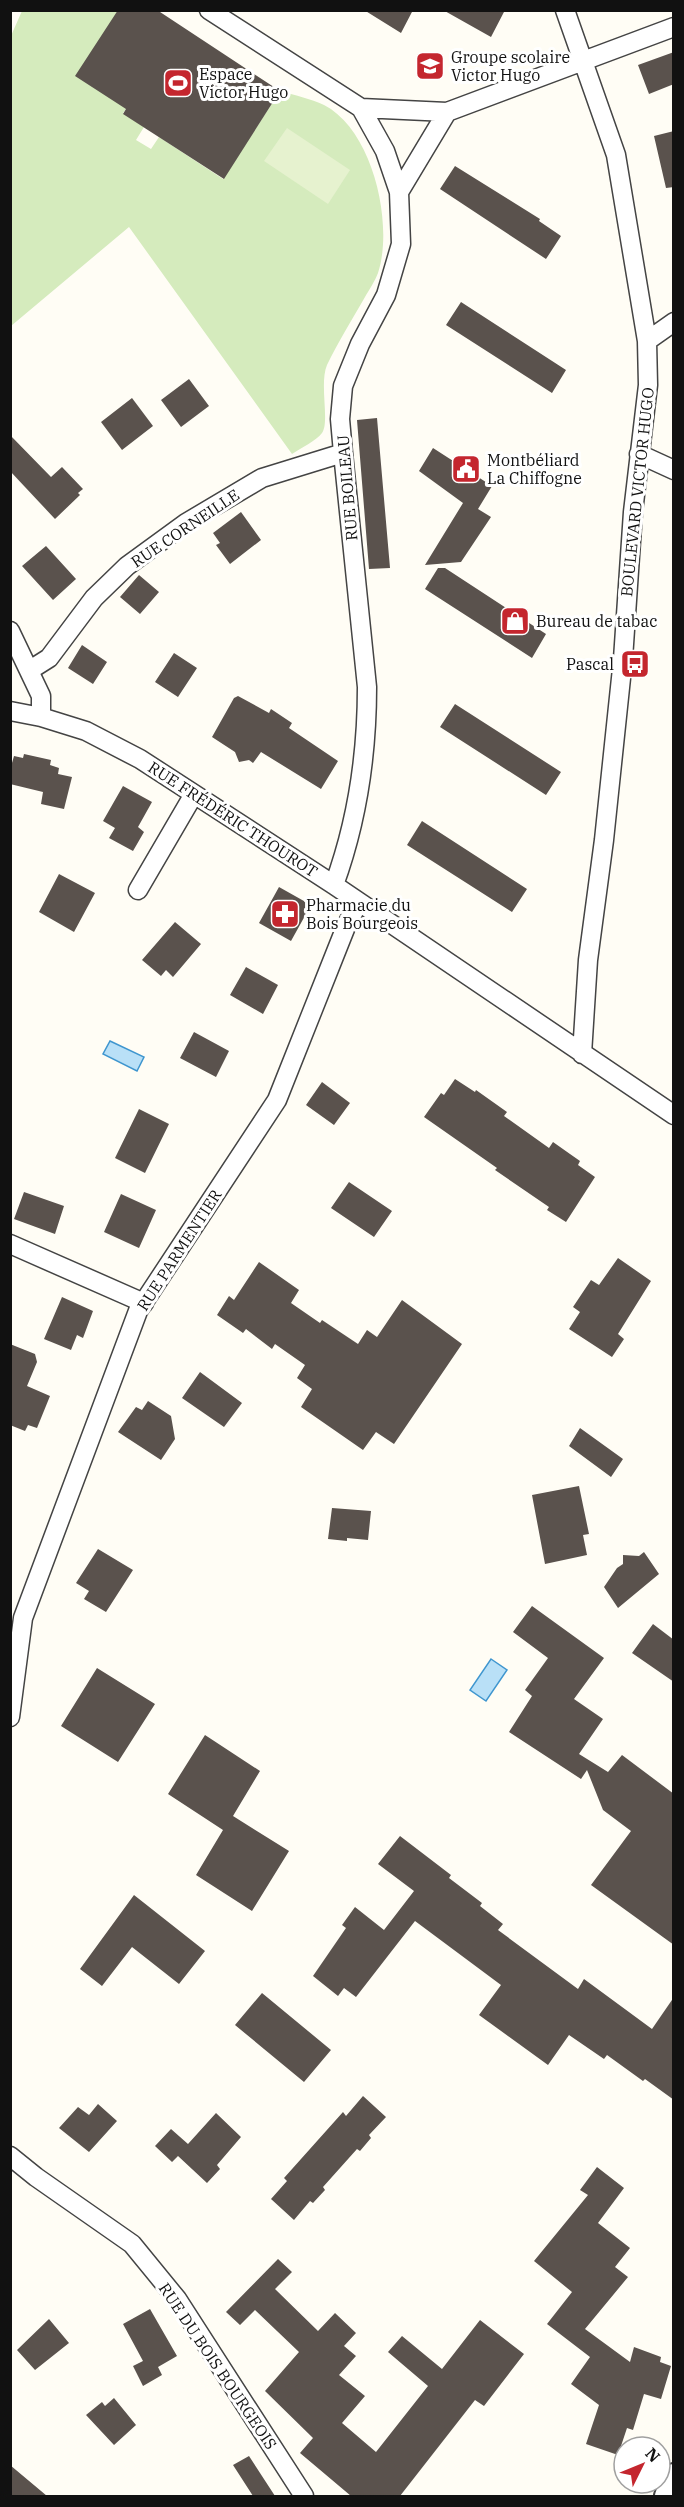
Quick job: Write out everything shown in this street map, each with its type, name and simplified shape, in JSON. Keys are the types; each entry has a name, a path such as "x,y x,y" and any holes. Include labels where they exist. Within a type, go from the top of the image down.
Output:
{"street":[{"name":"RUE BOILEAU","path":"209,10 361,108 385,151 399,192 401,244 386,295 360,344 343,386 340,419 367,687 367,724 361,774 345,854 334,885"},
{"name":"BOULEVARD VICTOR HUGO","path":"565,10 616,155 647,341 648,384 639,454 604,840 588,960 582,1054"},
{"path":"361,108 447,112 674,27"},
{"path":"399,192 447,112"},
{"path":"647,341 674,322"},
{"name":"RUE CORNEILLE","path":"30,670 49,658 94,598 127,566 186,524 262,478 343,453"},
{"path":"639,454 674,470"},
{"path":"10,631 41,696 41,717"},
{"name":"RUE FRÉDÉRIC THOUROT","path":"14,712 41,717 95,736 140,759 334,885 674,1115"},
{"path":"138,890 194,794"},
{"name":"RUE PARMENTIER","path":"10,1717 23,1618 138,1311 277,1100 347,924 359,902"},
{"path":"10,1245 144,1303"},
{"name":"RUE DU BOIS BOURGEOIS","path":"10,2156 36,2177 132,2244 177,2299 304,2496"},
{"path":"666,2496 674,2475"}],"green space":[{"path":"22,11 118,11 126,109 123,113 144,127 136,140 151,149 159,137 223,179 280,91 324,105 341,117 355,135 367,156 381,205 382,253 378,273 327,365 324,382 324,428 312,442 292,454 129,227 11,326 10,38"},
{"path":"287,128 350,170 328,204 264,161"}],"water":[{"path":"110,1041 144,1057 137,1071 103,1054"},
{"path":"491,1659 507,1670 486,1701 470,1690"}],"building":[{"name":"Espace Victor Hugo","path":"118,10 157,10 280,91 224,179 123,114 126,109 75,76"},
{"path":"364,10 413,10 401,33"},
{"path":"443,10 505,10 491,37"},
{"path":"674,52 674,84 649,94 638,65"},
{"path":"674,131 674,187 666,188 654,136"},
{"path":"455,166 540,219 539,221 561,236 546,259 440,189"},
{"path":"461,302 566,370 552,393 446,325"},
{"path":"189,379 209,406 181,427 161,400"},
{"path":"132,398 153,426 122,450 101,422"},
{"path":"377,418 390,568 369,569 357,420"},
{"path":"10,435 51,477 62,467 83,489 78,493 80,495 55,519 10,471"},
{"path":"433,448 492,486 478,509 491,517 461,562 425,565 463,503 419,471"},
{"path":"241,512 261,540 230,564 216,545 220,543 213,533"},
{"path":"46,546 76,579 53,600 22,566"},
{"path":"438,568 445,568 546,634 532,658 425,589"},
{"path":"139,575 159,592 140,614 120,597"},
{"path":"82,645 107,662 93,684 68,668"},
{"path":"174,653 197,668 178,697 155,682"},
{"path":"238,696 269,713 271,709 292,723 289,728 338,761 321,789 261,752 253,763 249,760 239,762 235,752 212,737 234,698"},
{"path":"455,704 561,772 546,795 440,727"},
{"path":"24,754 51,760 50,765 59,768 58,774 72,777 64,809 41,804 43,792 10,784 10,770 14,756 23,758"},
{"path":"123,786 152,802 138,827 144,832 133,851 109,838 115,828 103,821"},
{"path":"422,821 527,889 512,912 407,845"},
{"path":"59,874 95,893 74,932 39,912"},
{"name":"Pharmacie du Bois Bourgeois","path":"279,887 311,905 291,941 259,923"},
{"path":"175,922 201,944 173,977 166,970 161,976 142,960"},
{"path":"246,967 278,985 263,1014 230,995"},
{"path":"194,1032 229,1051 216,1077 180,1058"},
{"path":"455,1079 475,1092 476,1090 507,1112 504,1116 549,1148 553,1142 580,1161 578,1165 595,1177 566,1222 547,1210 549,1207 495,1170 497,1168 424,1117 441,1093 444,1095"},
{"path":"322,1082 350,1103 334,1125 306,1105"},
{"path":"139,1109 169,1124 145,1173 115,1158"},
{"path":"349,1182 392,1211 374,1237 331,1208"},
{"path":"24,1192 64,1206 55,1234 14,1219"},
{"path":"121,1194 156,1210 139,1248 104,1232"},
{"path":"618,1258 651,1281 618,1334 624,1339 612,1357 569,1329 580,1312 573,1307 591,1280 599,1285"},
{"path":"259,1262 299,1290 291,1303 320,1323 322,1320 358,1344 367,1330 377,1337 402,1300 462,1344 394,1444 376,1432 363,1450 301,1407 312,1389 297,1378 305,1365 275,1344 272,1349 246,1329 243,1333 217,1315 229,1296 234,1300"},
{"path":"62,1297 93,1311 83,1338 77,1335 71,1350 44,1339"},
{"path":"10,1344 35,1354 37,1362 27,1386 50,1396 37,1428 28,1425 25,1431 10,1425"},
{"path":"200,1372 242,1403 224,1427 182,1398"},
{"path":"148,1401 171,1416 175,1439 161,1460 118,1432 136,1407 142,1410"},
{"path":"580,1428 623,1459 611,1477 569,1446"},
{"path":"579,1486 589,1534 583,1535 587,1555 545,1564 532,1495"},
{"path":"332,1508 371,1511 368,1540 328,1539"},
{"path":"98,1549 133,1570 106,1612 84,1599 89,1591 76,1583"},
{"path":"644,1552 659,1574 618,1608 604,1587 617,1568 623,1564 623,1555 639,1556"},
{"path":"532,1606 604,1658 574,1699 603,1719 579,1754 608,1772 622,1755 674,1794 674,1945 591,1885 631,1831 603,1810 587,1770 581,1779 509,1732 532,1696 525,1690 548,1658 513,1632"},
{"path":"653,1624 674,1640 674,1682 632,1653"},
{"path":"97,1668 155,1704 118,1762 61,1726"},
{"path":"205,1735 260,1771 233,1816 289,1851 252,1911 196,1875 223,1830 168,1794"},
{"path":"400,1836 451,1875 449,1878 482,1903 480,1906 503,1924 498,1930 578,1989 584,1979 652,2029 674,1997 674,2100 607,2055 604,2059 569,2035 548,2065 479,2015 501,1985 415,1921 356,1997 344,1988 338,1996 313,1976 346,1928 342,1925 355,1907 384,1930 414,1891 378,1864"},
{"path":"134,1895 205,1951 179,1984 132,1947 102,1986 80,1969"},
{"path":"262,1993 331,2050 304,2082 235,2025"},
{"path":"363,2096 386,2117 369,2135 371,2138 360,2151 357,2149 323,2187 325,2190 313,2203 310,2201 294,2220 271,2199 287,2181 284,2178 343,2112 346,2116"},
{"path":"98,2104 117,2121 89,2152 59,2128 78,2107 89,2115"},
{"path":"216,2113 241,2137 217,2165 220,2169 207,2183 178,2156 172,2162 155,2146 171,2129 188,2144"},
{"path":"597,2167 624,2188 598,2223 630,2248 615,2267 628,2277 585,2329 630,2362 634,2347 661,2357 660,2362 671,2366 661,2399 644,2394 633,2430 627,2428 625,2435 612,2435 612,2453 586,2444 599,2405 571,2384 590,2357 547,2324 572,2292 534,2261 588,2195 580,2190"},
{"path":"278,2259 292,2272 275,2289 318,2331 335,2313 356,2333 344,2346 356,2356 339,2375 365,2396 342,2423 376,2452 428,2386 388,2352 402,2336 442,2369 480,2320 524,2354 484,2406 475,2400 400,2496 351,2496 300,2453 313,2438 265,2391 299,2352 255,2310 240,2325 226,2312"},
{"path":"150,2309 177,2356 158,2367 162,2375 143,2386 133,2366 143,2361 123,2324"},
{"path":"49,2319 69,2343 35,2370 17,2350"},
{"path":"114,2398 136,2425 114,2445 86,2415 102,2402 105,2406"},
{"path":"249,2456 275,2496 253,2496 233,2465"},
{"path":"10,2465 47,2496 10,2496"}],"place":[{"name":"Groupe scolaire Victor Hugo","path":"430,66"},
{"name":"Espace Victor Hugo","path":"178,83"},
{"name":"Montbéliard La Chiffogne","path":"466,469"},
{"name":"Bureau de tabac","path":"515,621"},
{"name":"Pascal","path":"635,664"},
{"name":"Pharmacie du Bois Bourgeois","path":"285,914"}]}
